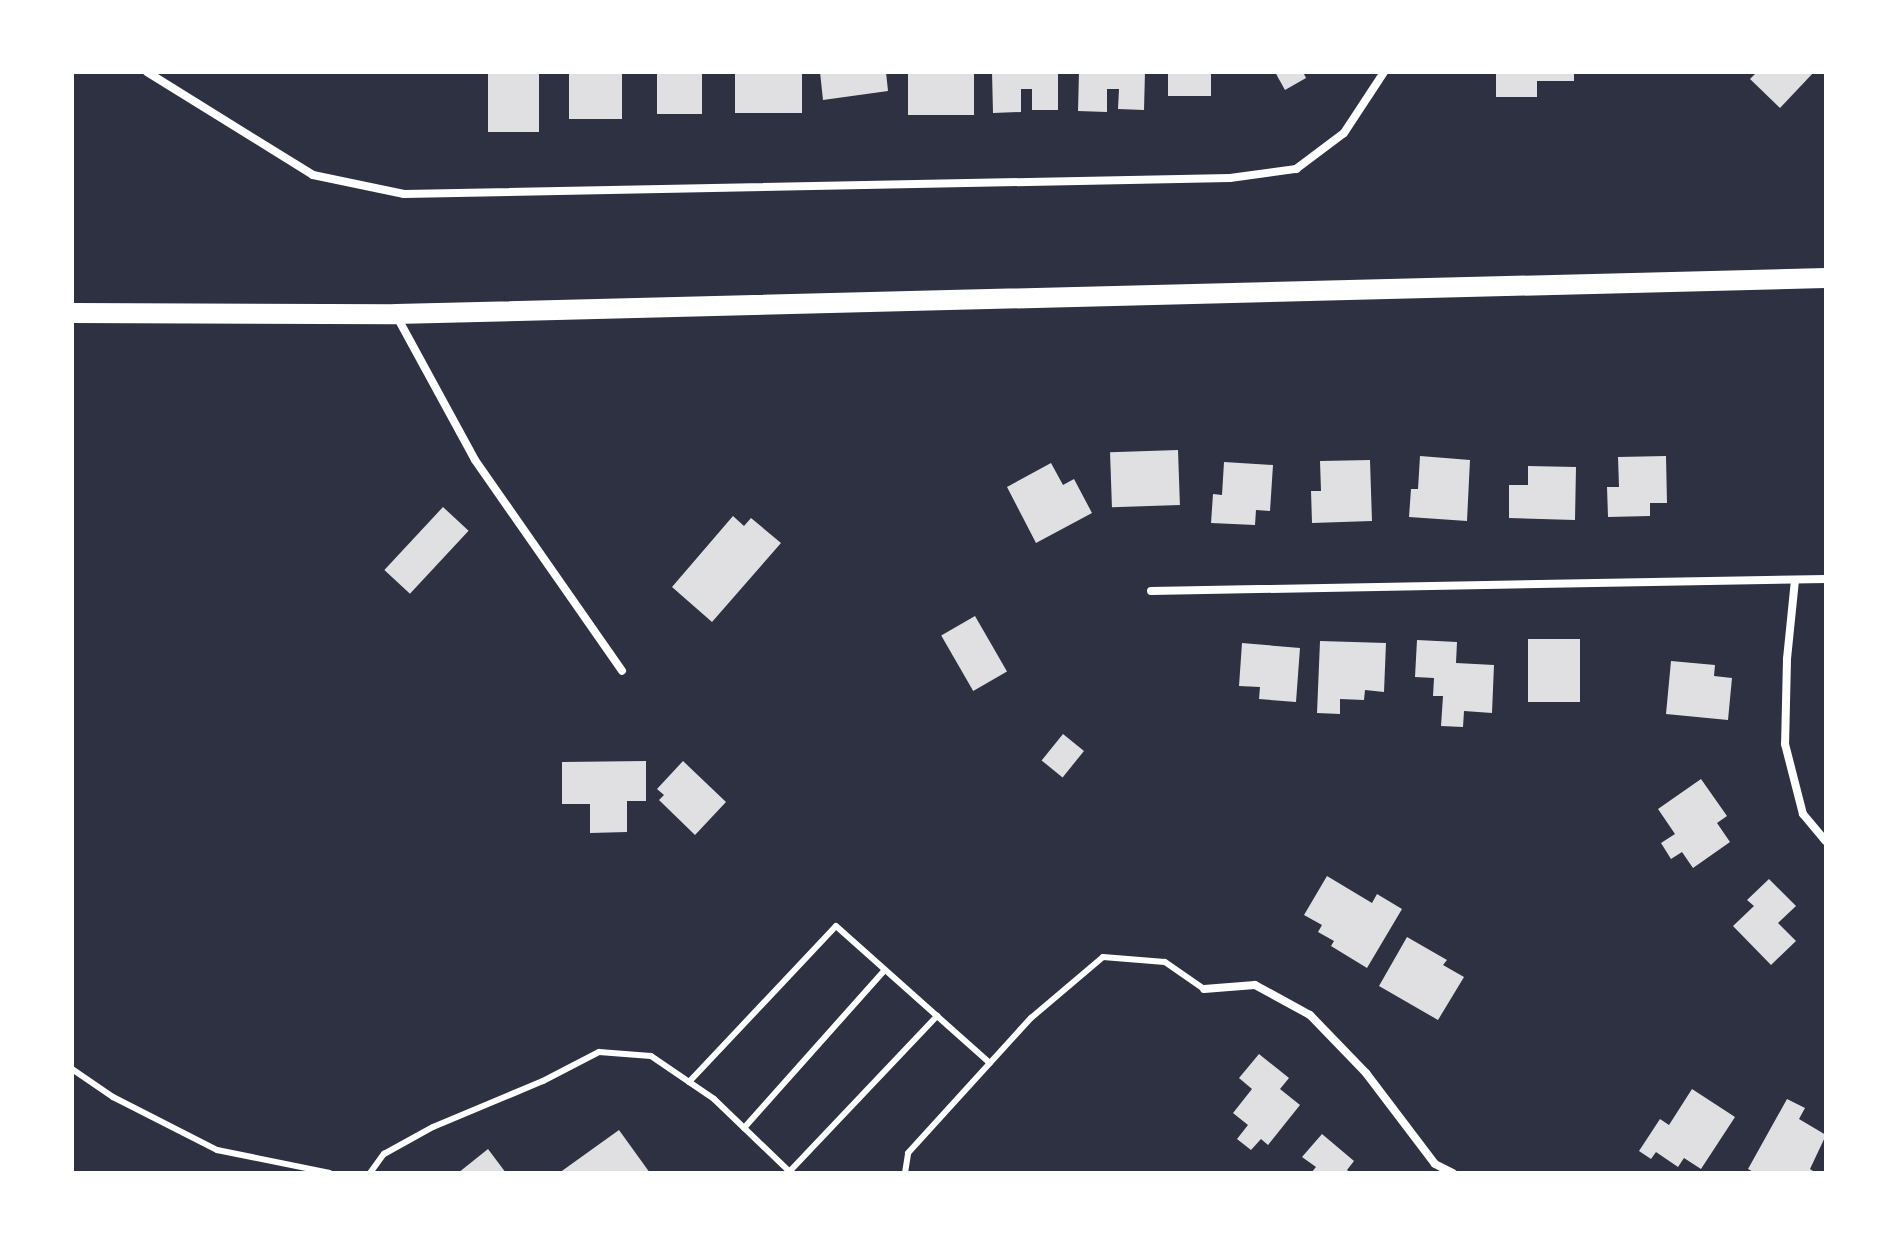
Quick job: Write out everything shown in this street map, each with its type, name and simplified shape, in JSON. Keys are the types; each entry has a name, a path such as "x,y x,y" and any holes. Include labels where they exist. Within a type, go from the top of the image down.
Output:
{"main road":[{"path":"72,313 396,314 1826,278"}],"street":[{"path":"147,72 313,175 404,194 1230,178 1296,169 1344,133 1384,72"},
{"path":"396,314 475,460 622,671"},
{"path":"1151,591 1826,579"},
{"path":"1795,580 1787,659 1785,744 1803,814 1826,841"},
{"path":"1204,989 1255,985 1310,1015 1366,1073 1435,1164 1453,1173"}],"lane":[{"path":"689,1082 836,926 990,1063"},
{"path":"905,1173 908,1153 1031,1018 1103,957 1165,962 1204,989"},
{"path":"744,1128 885,970"},
{"path":"370,1173 384,1154 433,1127 543,1081 599,1052 651,1056 714,1099 790,1172 937,1016"},
{"path":"72,1069 113,1097 217,1150 330,1173"}],"building":[{"path":"488,72 539,72 539,132 488,132"},
{"path":"569,72 622,72 622,119 569,119"},
{"path":"657,72 702,72 702,114 657,114"},
{"path":"735,72 802,72 802,113 735,113"},
{"path":"820,72 886,72 888,91 823,100"},
{"path":"908,72 974,72 974,115 908,115"},
{"path":"992,72 1058,72 1058,110 1032,110 1032,89 1021,89 1021,112 993,113"},
{"path":"1079,72 1145,72 1144,110 1118,109 1119,89 1107,89 1107,112 1078,111"},
{"path":"1168,72 1211,72 1211,96 1168,96"},
{"path":"1275,72 1303,72 1306,78 1285,90"},
{"path":"1496,72 1574,72 1574,81 1537,81 1537,97 1496,97"},
{"path":"1757,72 1814,72 1780,108 1750,79"},
{"path":"1178,450 1180,505 1112,507 1110,452"},
{"path":"1420,456 1470,460 1467,521 1409,517 1411,489 1418,489"},
{"path":"1666,456 1667,503 1650,503 1650,516 1608,517 1607,487 1619,487 1618,457"},
{"path":"1370,460 1372,521 1312,523 1311,491 1321,491 1320,461"},
{"path":"1224,462 1273,465 1270,511 1256,510 1255,525 1211,523 1213,494 1222,495"},
{"path":"1051,463 1063,485 1074,479 1092,513 1036,543 1007,487"},
{"path":"1528,466 1576,467 1575,520 1509,518 1509,485 1528,485"},
{"path":"443,507 469,531 410,594 384,570"},
{"path":"733,516 744,526 751,518 781,543 712,622 672,587"},
{"path":"975,616 1007,671 973,691 941,636"},
{"path":"1528,639 1580,639 1580,702 1528,702"},
{"path":"1417,640 1457,642 1456,663 1494,665 1492,713 1464,711 1463,727 1441,726 1443,696 1433,696 1434,678 1415,677"},
{"path":"1320,641 1386,643 1384,692 1365,690 1364,700 1340,699 1340,714 1317,713"},
{"path":"1242,643 1300,648 1296,702 1259,699 1260,687 1239,686"},
{"path":"1671,661 1715,665 1714,676 1732,678 1728,720 1666,714"},
{"path":"1063,734 1084,751 1063,777 1042,760"},
{"path":"646,761 646,801 627,801 627,832 590,833 590,804 562,804 562,762"},
{"path":"683,761 726,802 695,835 659,800 664,795 657,789"},
{"path":"1701,779 1727,816 1717,823 1730,842 1693,868 1682,852 1671,859 1661,843 1675,834 1658,809"},
{"path":"1327,876 1372,903 1377,894 1402,909 1367,968 1331,946 1334,941 1318,932 1322,925 1304,915"},
{"path":"1769,879 1796,906 1778,923 1796,941 1771,965 1733,926 1754,906 1747,900"},
{"path":"1407,937 1447,960 1443,965 1464,977 1438,1020 1379,986"},
{"path":"1259,1054 1289,1078 1280,1089 1300,1105 1268,1145 1261,1139 1251,1150 1237,1139 1248,1125 1233,1113 1252,1089 1239,1078"},
{"path":"1692,1089 1735,1117 1701,1169 1684,1158 1678,1167 1656,1152 1651,1159 1639,1151 1660,1119 1669,1125"},
{"path":"1787,1099 1805,1108 1799,1119 1826,1135 1810,1169 1816,1173 1755,1173 1748,1169"},
{"path":"619,1130 650,1173 559,1173"},
{"path":"1322,1134 1354,1161 1347,1170 1351,1173 1311,1173 1316,1167 1302,1157"},
{"path":"488,1149 506,1173 458,1173"}]}
